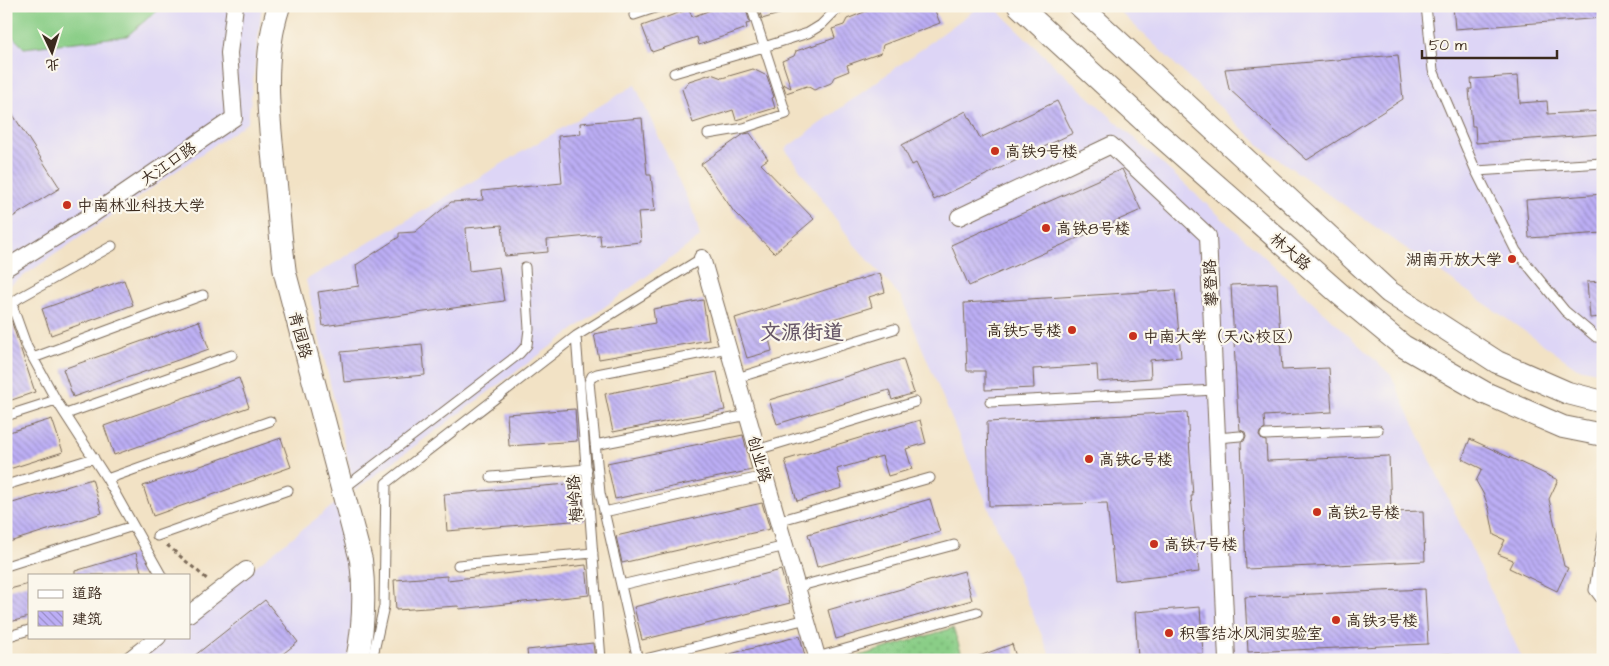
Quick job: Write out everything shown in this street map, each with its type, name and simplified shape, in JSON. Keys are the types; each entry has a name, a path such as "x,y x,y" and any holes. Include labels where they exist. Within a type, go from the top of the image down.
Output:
{"main road":[{"name":"青园路","path":"279,6 272,26 268,77 269,132 279,233 285,273 361,560 365,587 362,637 357,660"},
{"name":"林大路","path":"1018,6 1154,131 1341,295 1403,346 1485,393 1563,426 1603,435"},
{"path":"1080,6 1389,292 1497,362 1568,393 1603,402"}],"street":[{"name":"大江口路","path":"6,268 92,214 234,118 229,53 235,6"},
{"name":"攀登路","path":"959,217 1111,146 1208,236 1227,660"},
{"name":"创业路","path":"702,258 818,658"},
{"path":"190,613 246,570"},
{"path":"129,660 157,638"}],"lane":[{"path":"634,15 662,6"},
{"path":"708,134 744,128 786,114 751,6"},
{"path":"674,73 808,33 822,25 834,12 843,6"},
{"path":"1426,6 1433,70 1476,171 1516,251 1565,311 1596,337 1603,338"},
{"path":"1476,171 1603,163"},
{"path":"112,246 19,298 14,302 13,308 27,346 56,400 107,479 160,574"},
{"path":"372,660 384,606 386,483 576,336 702,258"},
{"path":"343,489 519,354 526,345 529,329 525,267"},
{"path":"33,358 203,295"},
{"path":"737,378 894,329"},
{"name":"梅岭路","path":"576,336 602,660"},
{"path":"728,348 597,374 592,376 589,382 600,493 640,660 807,619"},
{"path":"66,414 232,355"},
{"path":"990,402 1215,390"},
{"path":"6,416 56,400"},
{"path":"758,450 915,402"},
{"path":"595,445 748,415"},
{"path":"107,479 270,421"},
{"path":"1266,435 1378,430"},
{"path":"1217,438 1240,436"},
{"path":"6,486 94,458"},
{"path":"490,477 587,469"},
{"path":"604,512 765,476"},
{"path":"778,521 930,478"},
{"path":"157,536 288,490"},
{"path":"6,566 133,526"},
{"path":"1603,534 1594,590 1603,602"},
{"path":"797,587 954,544"},
{"path":"621,585 786,546"},
{"path":"458,565 593,553"},
{"path":"818,658 977,612"},
{"path":"6,637 28,630"},
{"path":"1423,660 1449,658"}],"path":[{"path":"157,536 220,590"}],"shaded area":[{"name":"中南林业科技大学","path":"6,6 262,6 248,122 6,288"},
{"name":"中南大学（天心校区）","path":"980,6 993,6 1058,69 1391,375 1523,660 1052,660 901,297 854,244 785,149"},
{"name":"湖南开放大学","path":"1114,6 1603,6 1603,373 1577,368 1264,149"},
{"path":"635,85 695,216 700,237 355,490 306,280"},
{"path":"340,500 358,578 348,660 135,660 163,638 190,638 190,617"}],"green space":[{"path":"6,6 162,6 127,36 24,48 6,30"},
{"path":"953,628 964,660 846,660"}],"building":[{"path":"721,6 745,6 750,23 746,24 747,28 699,45 697,37 652,52 642,26 689,9 692,17"},
{"path":"758,6 792,6 793,10 762,19"},
{"path":"879,6 933,6 940,23 883,45 881,53 847,65 849,71 834,77 831,83 814,90 807,86 786,93 783,84 791,88 782,61 794,56 796,51 835,38 832,29 844,25 847,19"},
{"path":"1453,6 1603,6 1603,18 1455,29"},
{"path":"1398,55 1403,99 1307,160 1229,89 1225,69"},
{"path":"753,69 767,76 774,97 772,98 775,108 736,120 733,110 693,123 682,89 689,81 711,74 722,78"},
{"path":"1518,76 1520,103 1547,101 1548,114 1603,111 1603,134 1476,143 1475,126 1472,126 1469,89 1472,89 1471,79"},
{"name":"高铁9号楼","path":"1057,101 1073,133 934,200 916,163 912,165 902,145 966,111 980,138"},
{"path":"6,104 60,188 6,221"},
{"path":"642,118 647,175 651,175 655,211 638,212 641,242 601,246 600,235 547,240 548,252 505,256 502,225 466,228 469,271 499,267 504,301 323,326 318,292 359,286 356,265 399,237 399,233 415,232 451,202 483,200 482,191 562,183 558,136 581,134 580,123"},
{"path":"750,133 768,159 761,164 814,219 774,253 734,212 701,164 744,134"},
{"name":"高铁8号楼","path":"1122,169 1141,210 969,286 951,245"},
{"path":"1603,194 1603,233 1529,238 1526,200"},
{"path":"880,273 885,292 869,297 872,307 769,339 772,351 747,358 735,318"},
{"path":"124,280 133,305 51,335 42,309"},
{"path":"1603,281 1603,317 1590,318 1587,282"},
{"name":"高铁2号楼","path":"1277,283 1282,370 1329,368 1332,412 1264,416 1265,429 1260,432 1259,436 1262,440 1266,441 1267,461 1389,456 1391,512 1423,511 1425,561 1246,569 1241,442 1244,441 1246,436 1245,432 1240,430 1238,417 1231,285"},
{"name":"高铁5号楼","path":"1175,290 1181,357 1150,360 1151,378 1098,382 1097,365 1033,369 1034,388 985,390 985,371 967,371 964,303"},
{"path":"703,300 709,340 599,359 594,334 655,323 653,309"},
{"path":"6,314 9,314 35,392 6,402"},
{"path":"199,321 209,349 73,397 63,369"},
{"path":"422,344 425,375 344,382 341,352"},
{"path":"903,359 914,393 892,400 889,390 777,424 769,400"},
{"path":"717,372 725,410 613,432 605,394"},
{"path":"239,378 249,407 114,455 104,426"},
{"path":"575,409 577,441 509,446 507,414"},
{"name":"高铁6号楼","path":"1187,412 1193,496 1191,496 1199,572 1115,581 1107,503 989,506 987,422"},
{"path":"52,419 63,452 6,470 6,433"},
{"path":"920,420 926,443 906,449 912,469 888,476 882,456 837,469 842,488 797,501 785,460"},
{"path":"743,435 752,470 615,499 607,463"},
{"path":"281,438 291,467 153,516 143,486"},
{"path":"1470,439 1558,480 1549,499 1564,566 1568,568 1557,591 1509,568 1513,560 1498,554 1505,540 1494,535 1489,509 1476,481 1482,469 1462,459"},
{"path":"92,479 102,513 6,543 6,505"},
{"path":"581,483 584,520 447,531 444,494"},
{"path":"930,499 940,532 817,567 808,534"},
{"path":"762,503 770,529 622,563 616,536"},
{"path":"136,553 142,574 75,574 75,571"},
{"path":"586,565 589,595 459,609 458,606 396,610 394,580 447,576 447,580"},
{"path":"781,570 790,603 642,640 634,607"},
{"path":"964,571 972,600 836,639 828,610"},
{"path":"28,584 28,617 6,623 6,590"},
{"name":"高铁3号楼","path":"1425,589 1428,644 1248,652 1245,597"},
{"path":"265,600 298,642 275,660 189,660"},
{"name":"积雪结冰风洞实验室","path":"1200,607 1203,654 1138,658 1135,612"},
{"path":"800,636 806,660 726,660 726,655"},
{"path":"593,643 595,660 528,660 527,650"},
{"path":"1012,644 1017,660 974,660 974,658"}],"place":[{"name":"高铁9号楼","path":"995,151"},
{"name":"中南林业科技大学","path":"67,205"},
{"name":"高铁8号楼","path":"1046,228"},
{"name":"湖南开放大学","path":"1512,259"},
{"name":"高铁5号楼","path":"1072,330"},
{"name":"中南大学（天心校区）","path":"1133,336"},
{"name":"高铁6号楼","path":"1089,459"},
{"name":"高铁2号楼","path":"1317,512"},
{"name":"高铁7号楼","path":"1154,544"},
{"name":"高铁3号楼","path":"1336,620"},
{"name":"积雪结冰风洞实验室","path":"1169,633"}],"district":[{"name":"文源街道","path":"802,332"}]}
